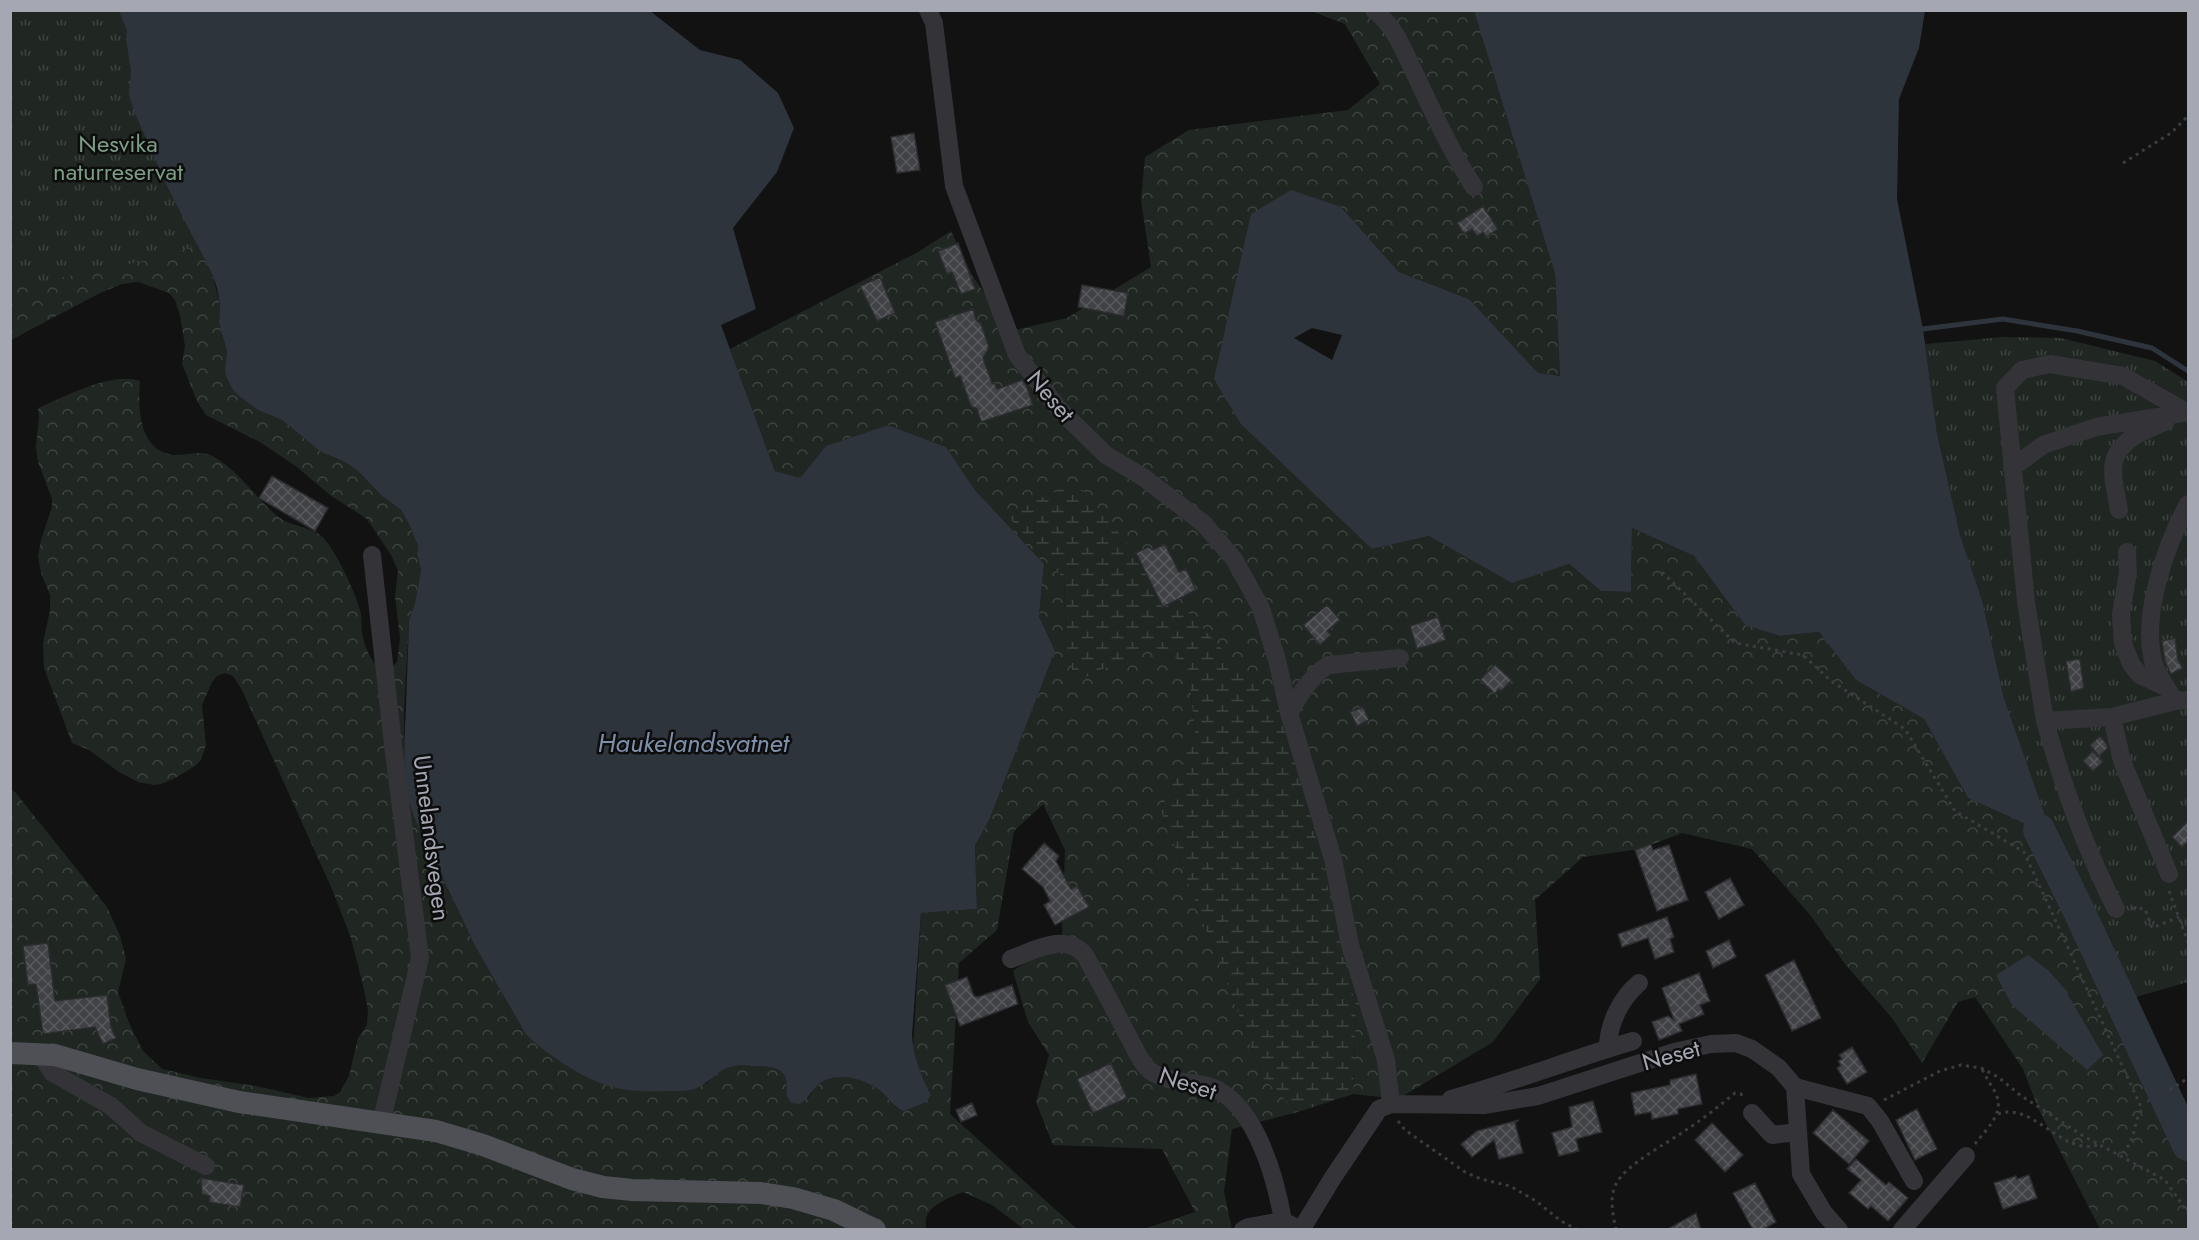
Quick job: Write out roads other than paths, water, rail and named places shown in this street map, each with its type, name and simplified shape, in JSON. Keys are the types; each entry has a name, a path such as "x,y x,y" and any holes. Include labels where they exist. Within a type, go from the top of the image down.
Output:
{"main road":[{"path":"10,1053 55,1055 137,1079 238,1102 436,1131 483,1145 572,1179 603,1186 632,1190 761,1193 793,1198 834,1210 875,1230"}],"street":[{"name":"Neset","path":"928,10 934,23 954,186 1017,355 1059,409 1106,455 1143,477 1203,523 1234,559 1261,608 1277,660 1288,713 1333,860 1350,945 1386,1060 1388,1105 1484,1106 1538,1096 1674,1052 1711,1044 1736,1043 1752,1049 1779,1068 1795,1087"},
{"path":"1374,10 1386,20 1399,41 1455,158 1474,187"},
{"path":"2116,909 2080,833 2060,777 2045,721 2026,602 2006,388 2022,370 2050,364 2123,376 2184,413"},
{"path":"2012,468 2043,445 2096,427 2184,413"},
{"path":"2119,510 2112,474 2114,456 2126,441 2184,413"},
{"path":"2177,696 2157,672 2152,654 2151,631 2153,607 2165,553 2188,504"},
{"path":"2127,552 2128,572 2121,614 2122,643 2131,664 2140,675 2177,696"},
{"name":"Unnelandsvegen","path":"372,555 420,958 381,1124"},
{"path":"1288,713 1320,670 1328,665 1400,658"},
{"path":"2045,721 2112,717 2177,696"},
{"path":"2112,717 2122,761 2169,874"},
{"name":"Neset","path":"1011,959 1046,946 1066,943 1078,946 1148,1069 1172,1081 1209,1086 1230,1097 1247,1119 1267,1158 1278,1191 1283,1221"},
{"name":"Neset","path":"1608,1048 1616,1012 1624,998 1639,982"},
{"name":"Neset","path":"1430,1105 1498,1087 1552,1066 1633,1041"},
{"path":"39,1053 53,1073 111,1106 141,1133 206,1166"},
{"path":"1839,1230 1824,1213 1801,1174 1795,1087 1868,1106 1880,1121 1914,1181"},
{"path":"1243,1230 1248,1227 1283,1221 1300,1230 1379,1108 1388,1105"},
{"path":"1752,1113 1772,1135 1798,1132"},
{"path":"1902,1230 1966,1156"}],"water":[{"name":"Haukelandsvatnet","path":"119,11 650,11 700,50 740,60 778,93 794,128 777,172 733,228 756,309 721,325 775,471 800,478 826,446 888,425 946,447 975,490 1044,564 1039,616 1055,651 990,818 975,846 977,909 921,913 912,1035 918,1066 931,1095 926,1102 904,1111 872,1085 856,1079 838,1077 823,1082 800,1104 791,1103 786,1094 786,1078 783,1073 773,1068 745,1065 728,1068 691,1090 637,1091 612,1087 575,1071 542,1049 525,1033 475,946 414,817 407,790 404,763 409,620 415,603 421,570 417,554 418,546 401,510 381,495 358,471 345,462 321,452 282,420 258,410 233,390 226,376 227,352 219,322 220,304 217,288 168,188 129,95 131,71 126,39 127,30"},
{"path":"1474,11 1925,11 1919,48 1899,99 1897,199 1923,329 1937,433 1960,535 1982,600 2004,698 2049,827 2039,830 1968,798 1924,719 1856,680 1819,632 1780,636 1745,625 1694,556 1632,528 1631,592 1601,591 1569,564 1512,583 1429,536 1372,549 1241,424 1214,379 1251,214 1291,190 1341,207 1399,272 1469,299 1538,373 1560,376 1555,274","holes":["1312,328 1342,335 1332,360 1294,338"]},
{"path":"2028,955 2049,971 2064,988 2103,1055 2087,1070 2012,1005 1996,975"}],"waterway":[{"path":"1923,329 2003,319 2077,331 2152,348 2188,371"},
{"path":"2039,830 2188,1145"}],"park label":[{"name":"Nesvika naturreservat","path":"118,157"}]}
